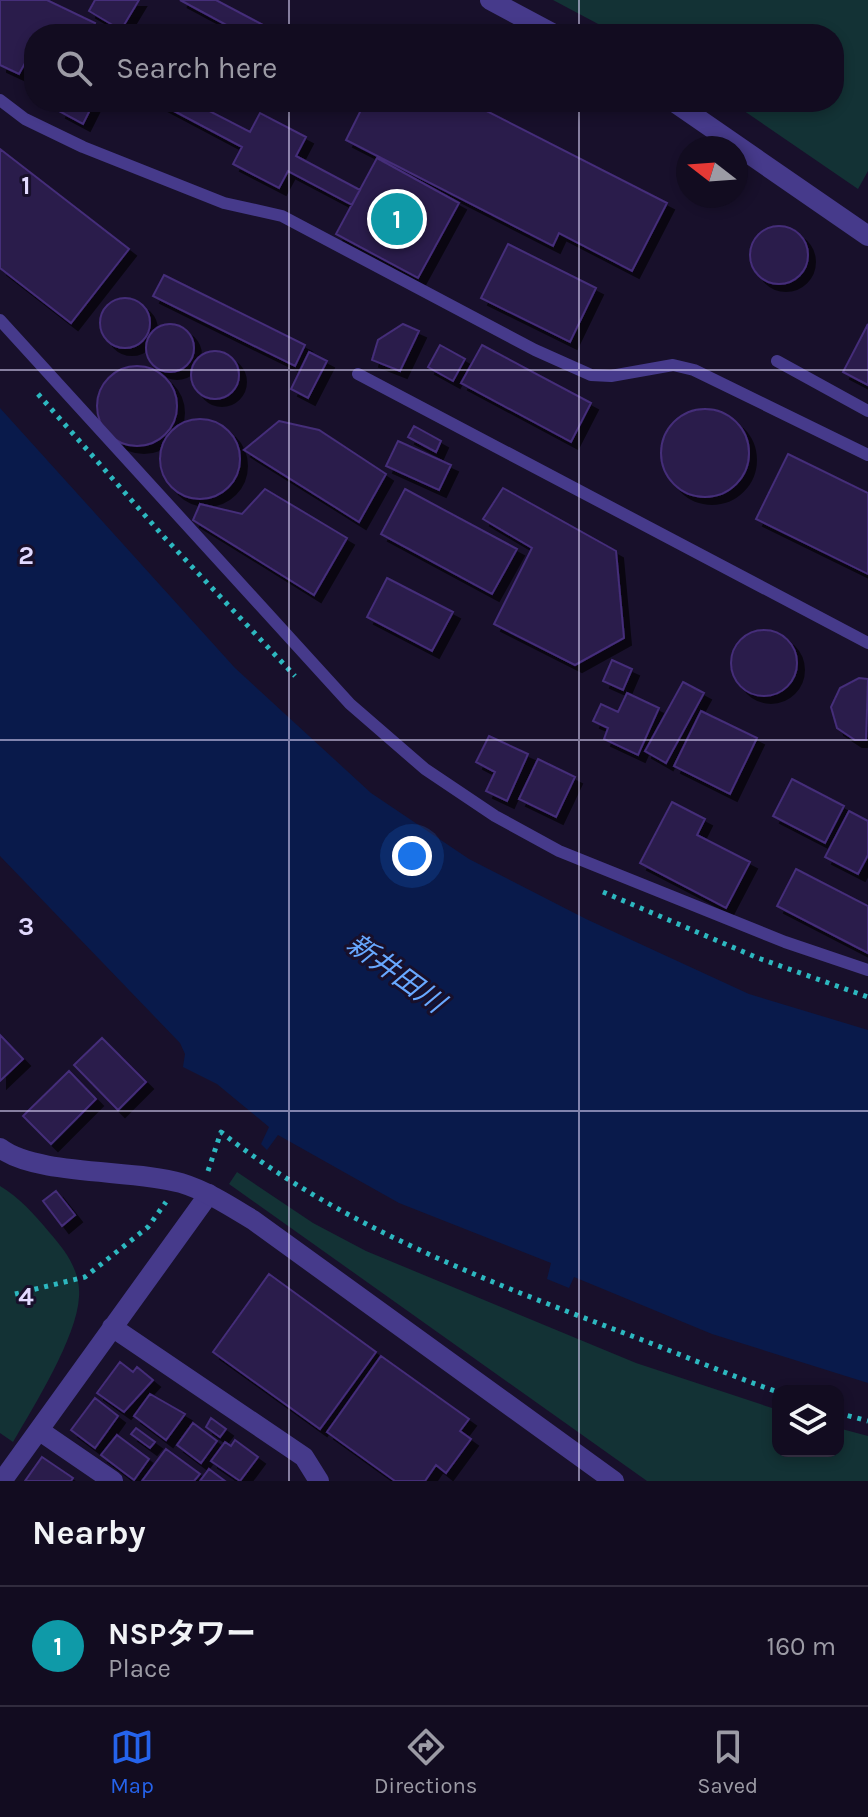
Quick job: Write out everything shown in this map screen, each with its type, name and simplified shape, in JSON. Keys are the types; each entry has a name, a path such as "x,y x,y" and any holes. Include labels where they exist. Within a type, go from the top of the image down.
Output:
{"street":[{"path":"490,0 535,24"},
{"path":"688,112 868,236"},
{"path":"2,1151 36,1161 179,1183 204,1192 253,1220 614,1481"},
{"path":"2,1481 40,1431 204,1192"},
{"path":"112,1327 304,1457 319,1481"},
{"path":"40,1431 113,1481"}],"lane":[{"path":"0,100 25,119 95,152 224,203 282,216 535,350 591,375 611,376 673,365 694,370 868,455"},
{"path":"0,320 340,692 425,769 495,816 559,851 745,927 868,970"},
{"path":"777,361 868,411"},
{"path":"358,374 868,643"}],"path":[{"path":"204,1192 221,1132 311,1195 427,1252 503,1286 772,1390"},
{"path":"15,1294 85,1277 148,1227 179,1183"},
{"path":"844,1415 868,1421"}],"green space":[{"path":"553,0 868,0 868,171 858,189 746,112 844,112 844,24 598,24"},
{"path":"237,1172 313,1223 366,1251 636,1363 772,1408 772,1457 844,1457 844,1430 868,1436 868,1481 647,1481 229,1184"},
{"path":"0,1186 14,1195 61,1246 75,1270 79,1287 76,1313 63,1351 13,1442 0,1433"}],"water":[{"name":"新井田川","path":"0,408 235,668 371,793 469,859 586,919 749,994 868,1030 868,1383 712,1334 574,1277 569,1288 547,1279 551,1263 399,1203 278,1135 267,1150 261,1144 269,1127 217,1084 183,1067 185,1054 180,1043 0,856"}],"building":[{"path":"0,0 47,0 95,23 24,24 24,65 19,74 0,65"},
{"path":"95,0 139,0 125,24 111,24 89,11"},
{"path":"180,0 216,0 261,24 224,24"},
{"path":"61,112 89,112 83,124"},
{"path":"176,112 211,112 250,132 260,113 306,137 296,156 360,190 352,205 288,171 279,188 233,164 242,147"},
{"path":"360,112 489,112 667,203 632,271 559,233 553,246 346,140"},
{"path":"0,149 129,249 71,323 0,268"},
{"path":"377,158 459,203 418,278 336,234"},
{"path":"779,226 790,228 799,235 806,244 806,266 799,275 790,282 779,284 768,282 759,275 752,266 750,255 752,244 759,235 768,228"},
{"path":"508,244 596,288 570,342 481,298"},
{"path":"164,275 305,345 295,366 153,296"},
{"path":"125,298 142,306 150,323 142,340 125,348 108,340 100,323 108,306"},
{"path":"170,324 179,325 187,331 193,339 193,357 187,365 179,371 170,372 161,371 153,365 147,357 146,348 147,339 153,331 161,325"},
{"path":"403,324 419,331 400,371 372,360 378,340"},
{"path":"868,324 868,385 843,372"},
{"path":"440,345 465,359 453,381 428,367"},
{"path":"482,345 591,403 571,442 461,383"},
{"path":"215,351 224,352 232,358 238,366 238,384 232,392 224,398 215,399 206,398 198,392 192,384 191,375 192,366 198,358 206,352"},
{"path":"309,352 327,361 308,398 291,389"},
{"path":"137,366 152,369 165,378 174,391 177,406 174,421 165,434 152,443 137,446 122,443 109,434 100,421 97,406 100,391 109,378 122,369"},
{"path":"705,409 730,416 742,428 749,453 742,478 730,490 705,497 680,490 668,478 661,453 668,428 680,416"},
{"path":"200,419 215,422 228,431 237,444 240,459 237,474 228,487 215,496 200,499 185,496 172,487 163,474 160,459 163,444 172,431 185,422"},
{"path":"279,421 319,430 386,474 359,522 244,450"},
{"path":"414,426 441,441 436,452 408,437"},
{"path":"398,441 451,465 439,490 386,466"},
{"path":"788,454 868,493 868,574 756,519"},
{"path":"503,488 616,551 624,638 575,665 494,624 532,548 483,519"},
{"path":"265,489 347,538 314,595 193,520 200,504 242,514"},
{"path":"405,489 517,549 492,594 381,534"},
{"path":"387,578 453,612 432,651 367,617"},
{"path":"757,630 771,630 783,635 792,644 797,663 795,676 788,687 771,696 757,696 745,691 736,682 731,670 731,656 736,644 745,635"},
{"path":"612,660 632,669 623,690 603,681"},
{"path":"859,678 868,679 866,740 855,740 837,728 831,707 840,688"},
{"path":"683,682 704,693 666,763 645,751"},
{"path":"627,693 659,708 638,755 604,739 608,728 593,721 601,704 618,712"},
{"path":"701,711 757,738 730,794 674,766"},
{"path":"489,736 528,754 507,801 486,791 495,772 476,762"},
{"path":"538,759 575,777 556,817 519,799"},
{"path":"792,779 844,806 825,843 773,816"},
{"path":"672,802 705,819 697,835 750,862 726,908 640,863"},
{"path":"849,811 868,821 868,855 858,874 825,857"},
{"path":"796,869 868,906 868,953 777,906"},
{"path":"0,1035 23,1059 0,1081"},
{"path":"102,1038 146,1082 118,1110 74,1065"},
{"path":"69,1071 96,1099 51,1144 23,1116"},
{"path":"56,1191 75,1215 62,1226 43,1201"},
{"path":"269,1274 376,1352 320,1429 213,1352"},
{"path":"381,1356 469,1419 460,1431 471,1439 446,1473 436,1465 425,1481 395,1481 327,1432"},
{"path":"120,1362 133,1372 137,1367 153,1380 124,1412 97,1393"},
{"path":"150,1394 185,1414 166,1440 134,1416"},
{"path":"95,1398 118,1416 95,1448 71,1430"},
{"path":"211,1418 226,1429 220,1437 206,1427"},
{"path":"193,1423 217,1441 201,1463 177,1445"},
{"path":"136,1428 155,1442 150,1448 131,1434"},
{"path":"117,1435 149,1459 134,1480 101,1455"},
{"path":"235,1440 258,1457 240,1481 211,1461 225,1442 231,1446"},
{"path":"166,1449 200,1474 194,1481 142,1481"},
{"path":"42,1457 73,1478 71,1481 25,1481"},
{"path":"209,1469 225,1481 200,1481"}],"place":[{"name":"NSPタワー","path":"397,219"}]}
